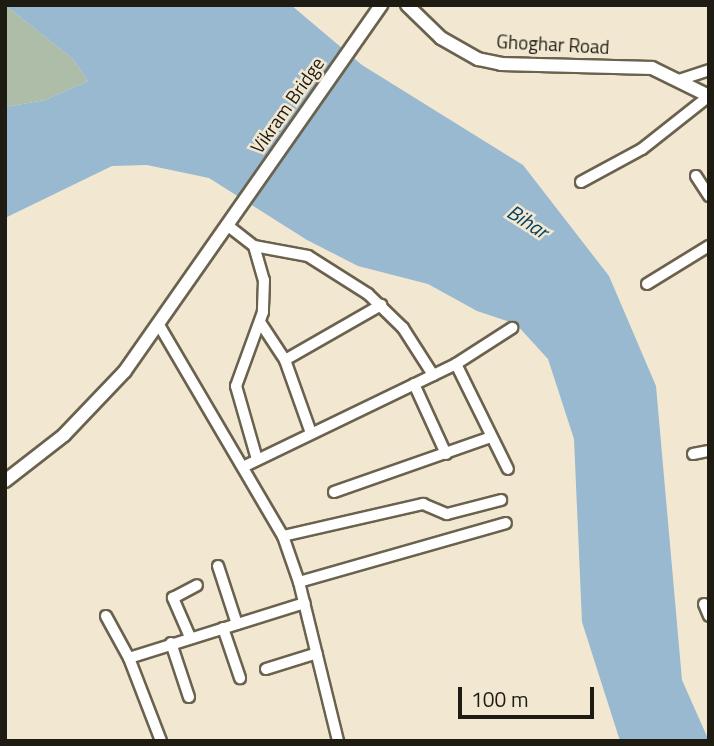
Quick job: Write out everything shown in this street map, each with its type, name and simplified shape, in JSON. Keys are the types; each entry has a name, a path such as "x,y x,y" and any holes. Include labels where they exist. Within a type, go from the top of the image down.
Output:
{"street":[{"name":"Vikram Bridge","path":"5,481 64,435 109,390 159,324 381,5"},
{"name":"Ghoghar Road","path":"407,5 441,38 478,59 550,66 635,66 679,80 707,100"},
{"path":"679,80 709,70"},
{"path":"580,182 642,149 707,100"},
{"path":"696,176 709,197"},
{"path":"230,220 254,246 264,280 260,322 236,386 257,458"},
{"path":"254,246 308,256 382,305 403,328 433,375"},
{"path":"647,284 709,246"},
{"path":"285,359 382,305"},
{"path":"260,322 285,359 312,433"},
{"path":"159,324 245,466 283,536 305,603 338,741"},
{"path":"245,466 456,365 512,328"},
{"path":"456,365 508,469"},
{"path":"414,384 446,454"},
{"path":"334,492 491,437"},
{"path":"693,454 708,453"},
{"path":"283,536 423,504 447,514 501,500"},
{"path":"299,582 506,523"},
{"path":"218,566 237,624"},
{"path":"190,637 173,598 197,585"},
{"path":"129,658 305,603"},
{"path":"704,604 709,615"},
{"path":"106,617 129,658 161,741"},
{"path":"223,628 240,678"},
{"path":"171,643 189,697"},
{"path":"265,669 317,653"}],"green space":[{"path":"5,5 73,59 88,81 45,100 5,107"}],"water":[{"name":"Bihar","path":"5,5 291,5 362,65 523,165 609,276 656,386 682,680 709,741 620,741 582,622 574,439 548,359 516,324 477,311 428,284 358,266 307,240 209,178 147,165 112,166 5,218 5,107 45,100 88,81 73,59"}]}
